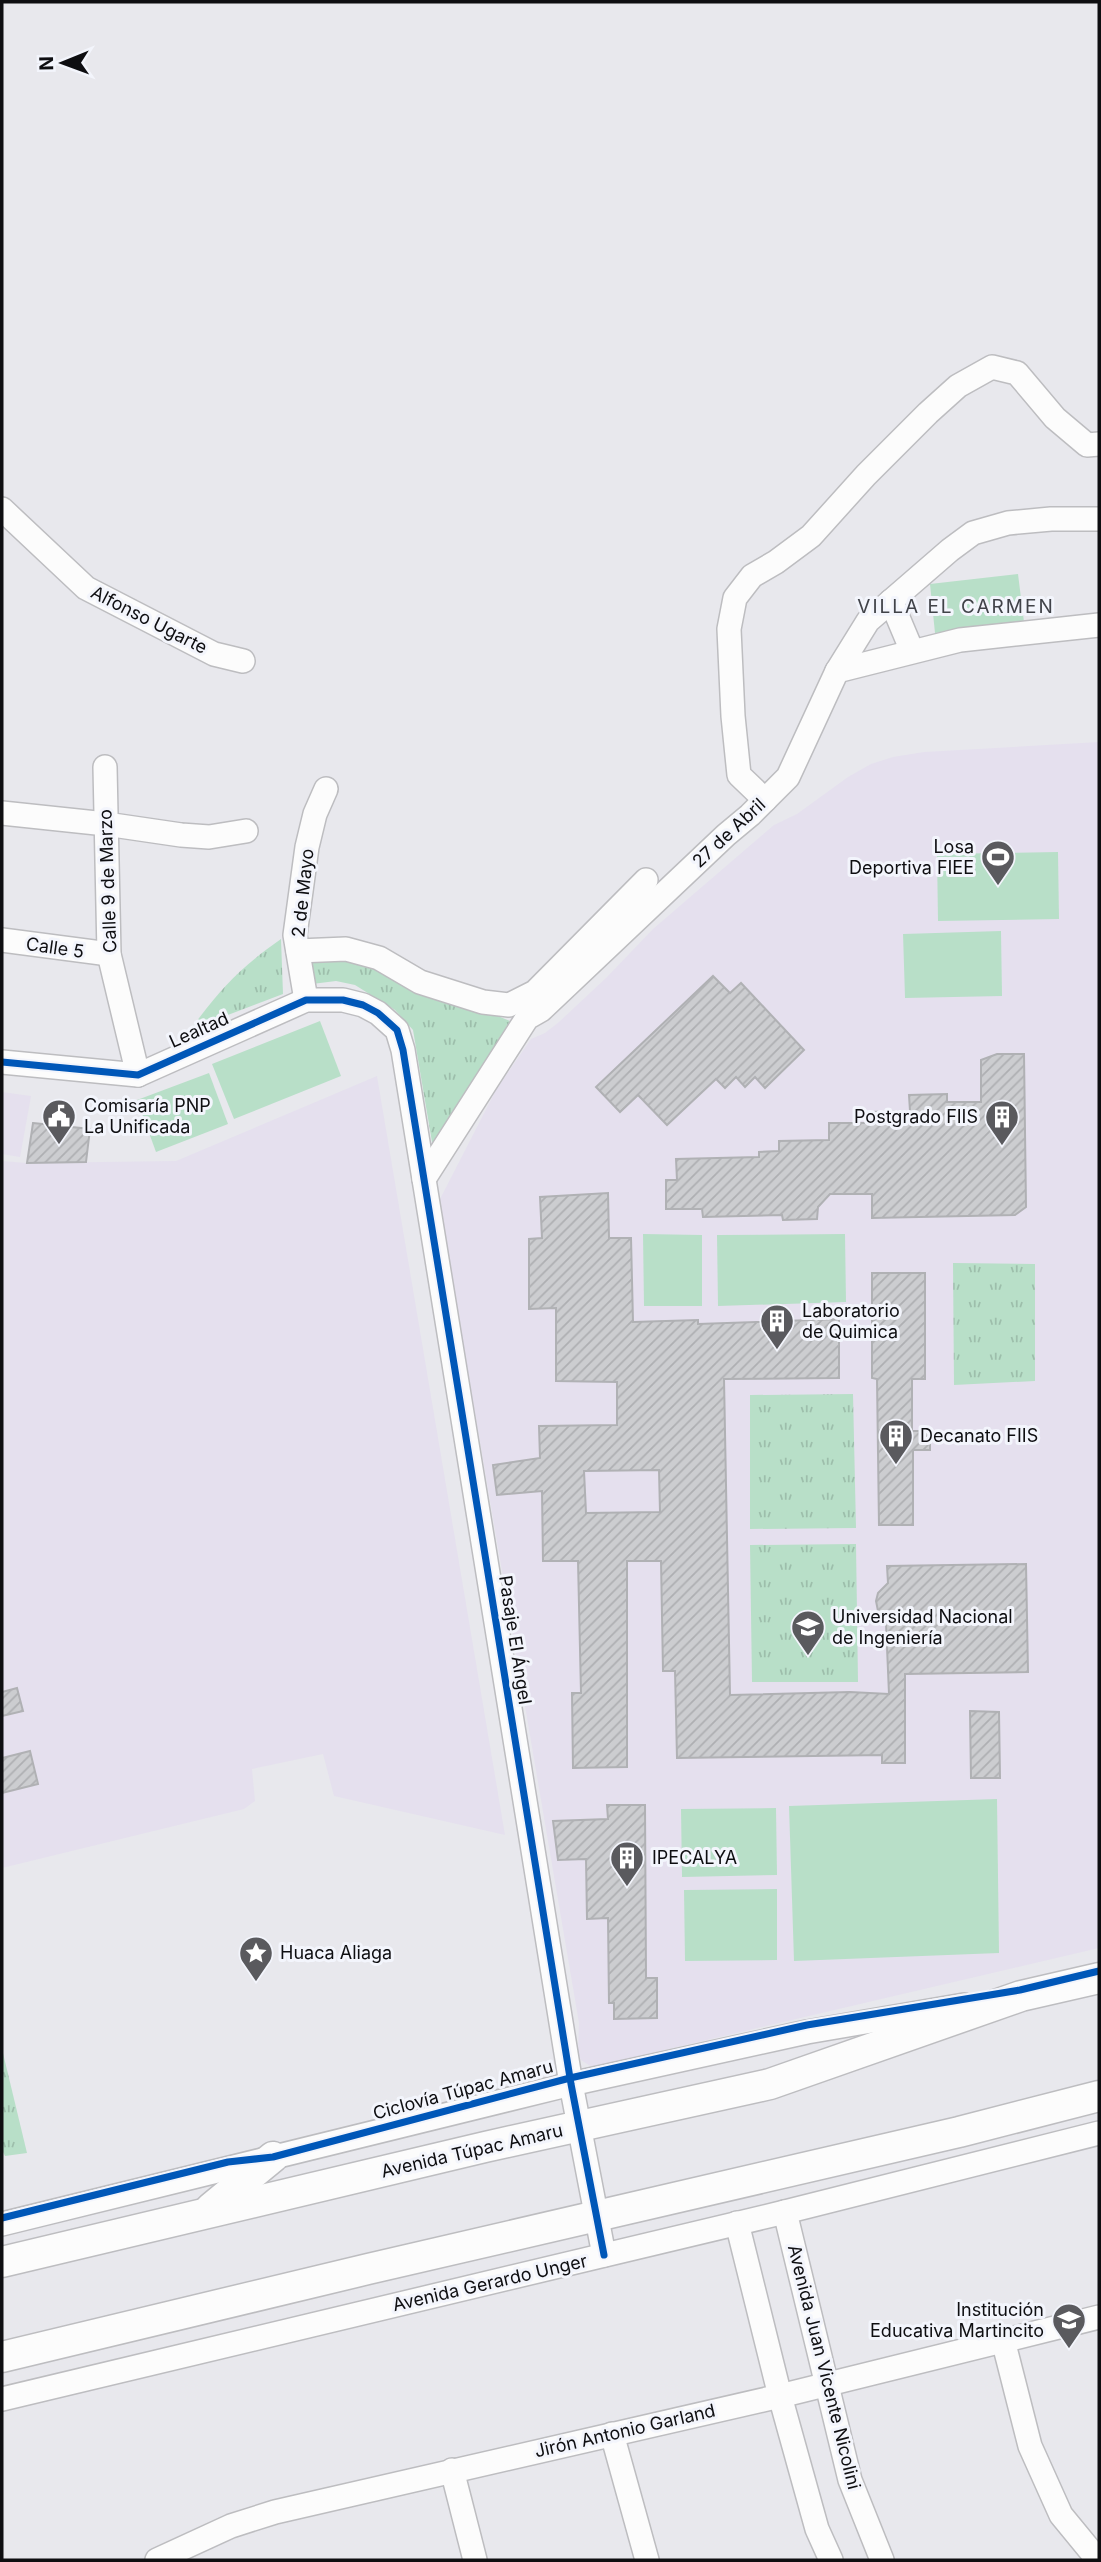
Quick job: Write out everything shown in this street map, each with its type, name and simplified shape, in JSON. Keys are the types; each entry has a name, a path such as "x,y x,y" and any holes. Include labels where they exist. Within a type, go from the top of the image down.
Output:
{"main road":[{"name":"Avenida Túpac Amaru","path":"2,2262 579,2126 770,2084 1021,1996 1099,1978"},
{"path":"2,2357 959,2132 1099,2096"},
{"path":"204,2214 273,2157"}],"street":[{"path":"765,800 739,775 733,716 729,629 734,598 752,576 811,536 866,475 928,413 958,386 992,367 1017,373 1055,418 1087,445 1099,444"},
{"name":"Alfonso Ugarte","path":"2,509 86,588 214,654 243,661"},
{"name":"27 de Abril","path":"424,1179 527,1018 541,1010 788,778 837,671 868,621 973,533 1009,523 1051,519 1099,519"},
{"path":"891,601 912,651"},
{"path":"837,671 960,640 1099,625"},
{"name":"Calle 9 de Marzo","path":"105,768 109,954 138,1075"},
{"name":"2 de Mayo","path":"306,1000 295,935 307,847 315,814 326,789"},
{"path":"2,813 181,835 209,837 246,831"},
{"path":"298,951 346,949 379,958 421,982 483,1002 509,1005 535,992 646,880"},
{"name":"Calle 5","path":"2,940 109,954"},
{"name":"Lealtad","path":"2,1062 138,1075 306,1000 343,1000 363,1005 378,1013 397,1030"},
{"name":"Pasaje El Ángel","path":"397,1030 403,1051 571,2084 604,2255"},
{"path":"2,2224 571,2084 807,2032 1021,1996"},
{"name":"Avenida Gerardo Unger","path":"2,2399 785,2212 1099,2133"},
{"name":"Avenida Juan Vicente Nicolini","path":"785,2212 850,2480 883,2560"},
{"path":"737,2223 780,2396 817,2529 831,2560"},
{"name":"Jirón Antonio Garland","path":"156,2560 219,2531 264,2516 452,2470 827,2385 1099,2317"},
{"path":"1003,2340 1030,2446 1061,2515 1098,2560"},
{"path":"612,2434 647,2560"},
{"path":"452,2470 475,2560"}],"shaded area":[{"name":"Universidad Nacional de Ingeniería","path":"1099,742 1099,1948 617,2061 595,2069 581,2060 578,2052 579,2023 439,1201 496,1090 531,1039 545,1033 559,1022 653,929 774,825 797,814 848,777 871,764 893,757 924,752"},
{"path":"377,1076 505,1835 334,1796 323,1754 252,1769 255,1801 244,1809 2,1868 2,1161 176,1161"},
{"path":"2,1092 31,1096 20,1157 2,1154"}],"green space":[{"path":"1018,574 1024,622 935,633 930,584"},
{"name":"Losa Deportiva FIEE","path":"1058,852 1059,919 938,921 937,854"},
{"path":"1001,931 1002,996 905,998 903,934"},
{"path":"281,939 283,994 191,1029 232,980"},
{"path":"308,959 365,962 510,1021 440,1141 432,1142 413,1030 395,1010 355,985 336,981 312,984"},
{"path":"320,1021 341,1076 234,1119 212,1064"},
{"path":"209,1073 228,1124 156,1152 137,1100"},
{"path":"643,1234 702,1235 702,1306 644,1306"},
{"path":"845,1234 846,1302 718,1306 717,1235"},
{"path":"953,1263 1035,1264 1035,1381 954,1385"},
{"path":"853,1394 856,1528 750,1529 750,1395"},
{"path":"856,1544 858,1682 752,1682 750,1545"},
{"path":"997,1799 999,1953 794,1961 789,1806"},
{"path":"776,1808 777,1875 682,1877 681,1809"},
{"path":"777,1889 777,1960 685,1961 684,1890"},
{"path":"2,2049 27,2153 5,2156 2,2150"}],"building":[{"path":"713,976 730,993 741,983 804,1050 765,1088 755,1077 745,1087 736,1077 725,1088 716,1079 667,1125 638,1095 620,1112 596,1087"},
{"path":"997,1054 1024,1054 1026,1207 1015,1215 872,1218 872,1194 830,1194 818,1207 817,1219 783,1220 782,1215 703,1217 702,1209 666,1209 666,1180 677,1180 676,1159 759,1157 759,1152 779,1151 779,1141 829,1140 829,1123 870,1123 870,1112 910,1111 909,1095 947,1094 947,1102 981,1102 981,1060"},
{"name":"Comisaría PNP La Unificada","path":"33,1123 90,1129 86,1162 27,1163"},
{"path":"608,1193 609,1238 631,1238 633,1322 698,1320 698,1324 839,1319 839,1378 724,1379 730,1695 850,1692 889,1694 886,1624 878,1611 876,1601 878,1593 888,1583 887,1566 1026,1564 1028,1672 905,1674 905,1763 882,1763 882,1755 677,1758 675,1671 663,1671 661,1561 627,1561 627,1767 573,1768 572,1693 581,1693 578,1561 543,1561 542,1491 497,1495 493,1465 540,1458 539,1426 617,1425 617,1382 556,1381 556,1308 529,1309 529,1239 542,1238 540,1197","holes":["659,1470 660,1512 586,1513 584,1471"]},
{"path":"872,1273 925,1273 925,1379 912,1379 912,1431 930,1431 930,1450 913,1450 913,1525 879,1525 877,1379 872,1378"},
{"path":"17,1688 23,1711 2,1716 2,1692"},
{"path":"970,1711 999,1712 1000,1778 971,1778"},
{"path":"30,1751 38,1784 2,1793 2,1758"},
{"name":"IPECALYA","path":"607,1805 645,1805 646,1978 657,1978 657,2018 614,2019 614,2003 609,2003 608,1918 587,1919 586,1859 558,1860 553,1821 608,1819"}],"cycle path":[{"path":"2,1062 138,1075 306,1000 343,1000 363,1005 378,1013 397,1030 403,1050 571,2084 604,2255"},
{"name":"Ciclovía Túpac Amaru","path":"2,2218 228,2162 273,2157 570,2078 807,2025 1020,1990 1099,1971"}],"place":[{"name":"Losa Deportiva FIEE","path":"998,887"},
{"name":"Comisaría PNP La Unificada","path":"59,1146"},
{"name":"Postgrado FIIS","path":"1002,1147"},
{"name":"Laboratorio de Quimica","path":"777,1351"},
{"name":"Decanato FIIS","path":"896,1466"},
{"name":"Universidad Nacional de Ingeniería","path":"808,1657"},
{"name":"IPECALYA","path":"627,1888"},
{"name":"Huaca Aliaga","path":"256,1983"},
{"name":"Institución Educativa Martincito","path":"1069,2350"}],"district":[{"name":"VILLA EL CARMEN","path":"956,606"}]}
